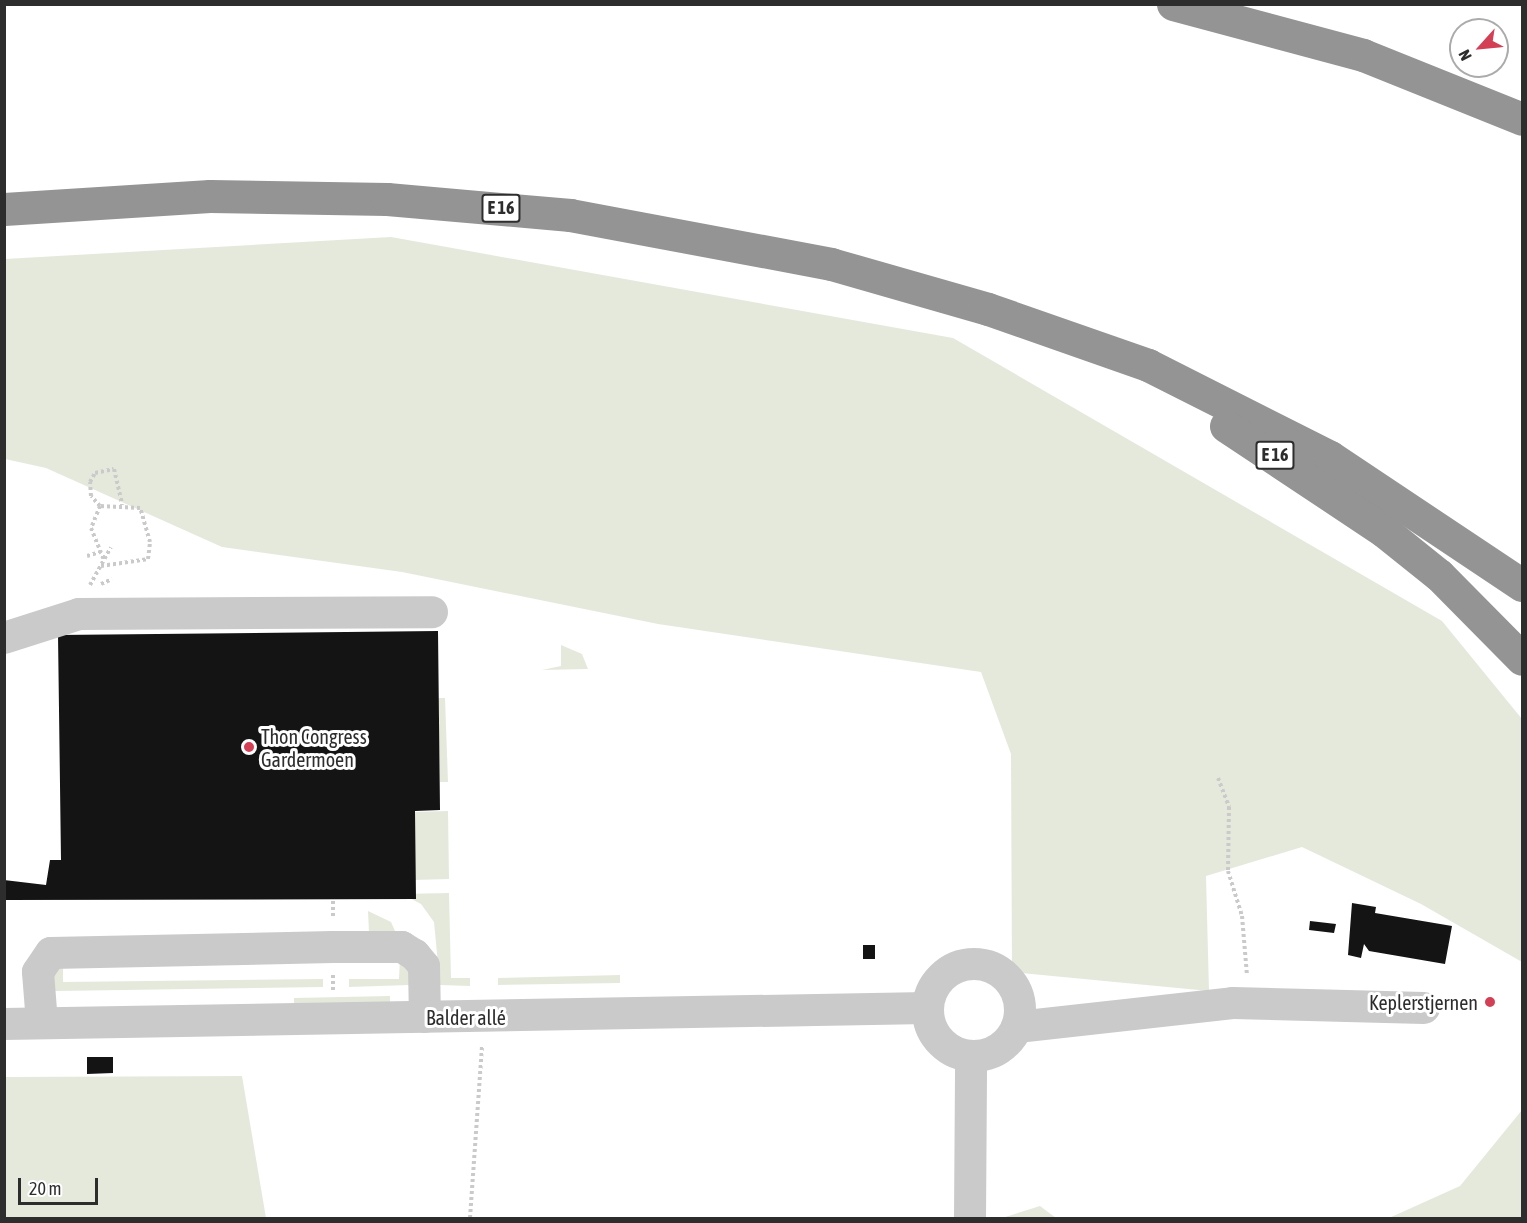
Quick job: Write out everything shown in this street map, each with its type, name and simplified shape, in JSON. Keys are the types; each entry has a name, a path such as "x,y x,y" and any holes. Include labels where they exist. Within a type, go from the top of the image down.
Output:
{"highway":[{"path":"1173,4 1363,54 1522,119"},
{"name":"E 16","path":"4,209 283,195 471,204 745,244 987,309 1148,365 1272,426 1394,495 1522,585"},
{"name":"E 16","path":"987,309 1199,410 1302,473 1438,575 1522,659"}],"street":[{"path":"4,638 79,614 432,612"},
{"path":"42,1023 38,972 51,952 333,947 402,947 415,955 424,966 425,1017"},
{"path":"966,964 981,964 1008,978 1017,991 1017,1027 1001,1048 971,1057 943,1046 933,1034 927,1008 939,978 966,964"},
{"path":"1017,1027 1245,1002 1424,1008"},
{"name":"Balder allé","path":"4,1024 927,1008"},
{"path":"970,1218 971,1057"}],"path":[{"path":"100,506 91,496 92,476 114,469 122,505"},
{"path":"100,506 122,505 140,508 149,557 142,564 101,566"},
{"path":"100,506 91,528 104,560"},
{"path":"79,614 111,547"},
{"path":"87,556 100,552"},
{"path":"1218,778 1229,807 1226,855 1242,916 1245,1002"},
{"path":"470,1218 485,1017"}],"shaded area":[{"path":"391,237 953,338 1442,621 1522,719 1522,962 1421,904 1302,847 1206,876 1209,991 1012,972 1011,754 981,672 658,624 402,572 222,547 46,468 5,459 5,259"},
{"path":"561,645 582,654 588,669 542,670 561,666"},
{"path":"438,698 445,698 448,782 440,782"},
{"path":"448,811 449,879 414,880 412,812"},
{"path":"449,893 451,978 470,978 470,986 440,985 434,922 421,904 402,894"},
{"path":"368,911 391,922 395,931 369,933"},
{"path":"400,958 409,962 409,985 349,987 349,979 399,979"},
{"path":"63,962 63,982 323,979 323,987 56,991 50,988 53,965"},
{"path":"620,975 620,983 498,985 498,978"},
{"path":"390,996 390,1003 294,1005 294,998"},
{"path":"242,1076 266,1218 5,1218 5,1077"},
{"path":"1522,1110 1522,1218 1389,1218 1460,1186"},
{"path":"1040,1206 1056,1218 1002,1218"}],"building":[{"name":"Thon Congress Gardermoen","path":"438,631 440,810 415,811 416,899 4,900 4,880 46,885 50,860 61,860 58,635"},
{"path":"1352,903 1376,907 1375,913 1452,926 1445,964 1369,951 1364,944 1361,958 1348,955"},
{"path":"1310,921 1336,924 1334,933 1309,930"},
{"path":"863,945 875,945 875,959 863,959"},
{"path":"87,1057 113,1057 113,1073 87,1074"}],"place":[{"name":"Thon Congress Gardermoen","path":"249,747"},
{"name":"Keplerstjernen","path":"1490,1002"}]}
